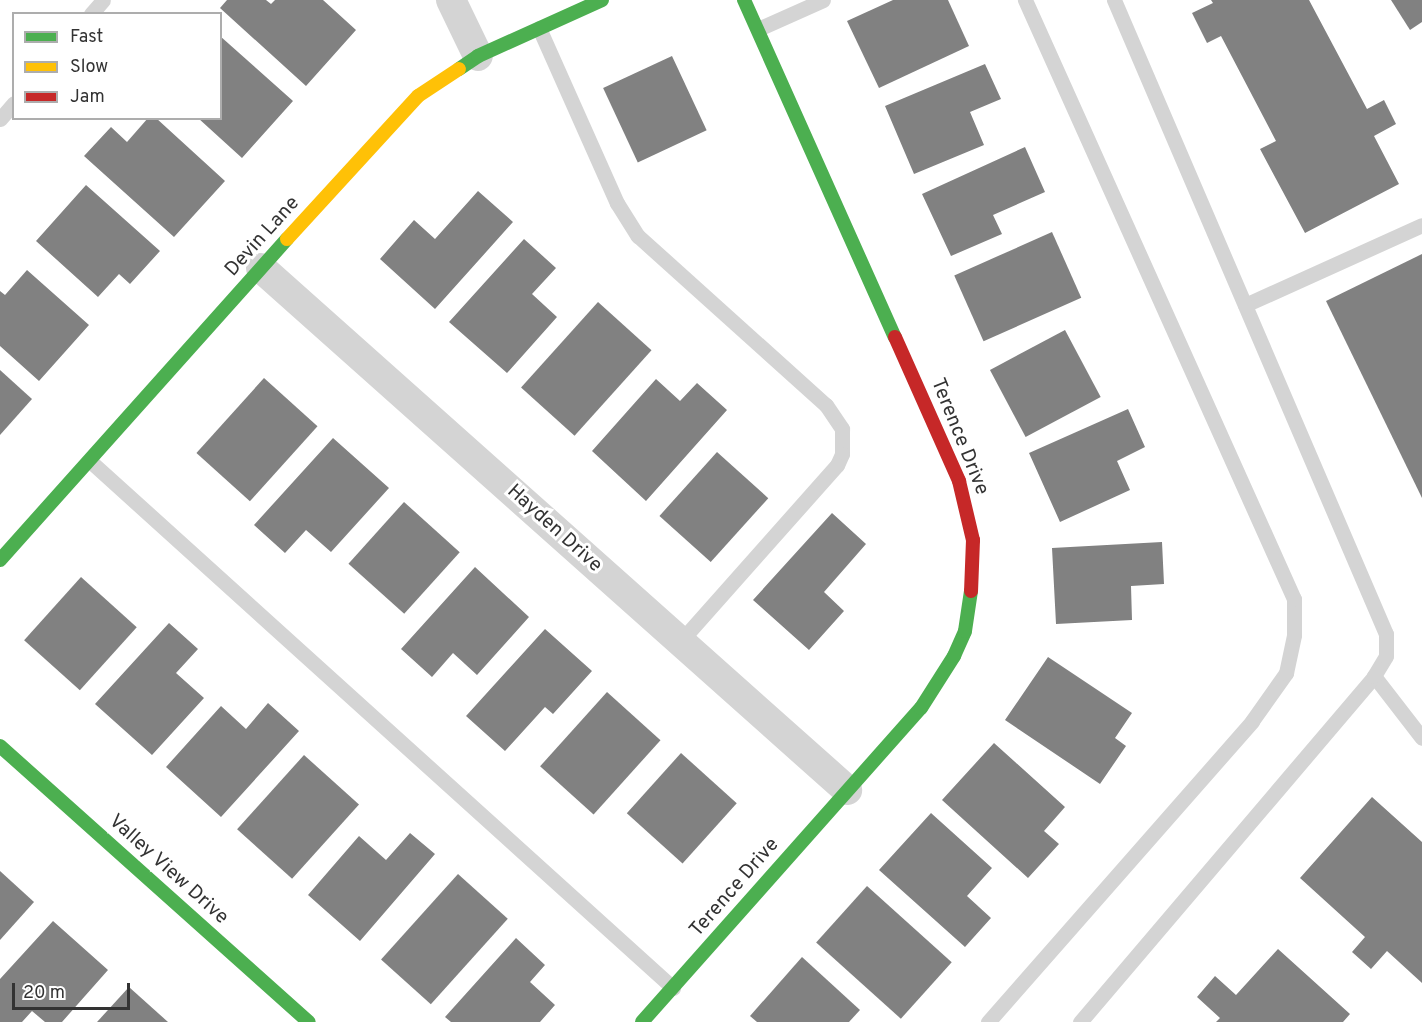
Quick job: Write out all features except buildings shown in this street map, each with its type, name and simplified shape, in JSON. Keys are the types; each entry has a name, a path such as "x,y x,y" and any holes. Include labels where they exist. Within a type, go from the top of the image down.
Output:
{"street":[{"path":"451,0 478,56"},
{"name":"Devin Lane","path":"0,560 418,96 478,56 602,0"},
{"name":"Terence Drive","path":"642,1022 921,708 954,657 965,631 972,600 974,540 959,481 744,0"},
{"name":"Hayden Drive","path":"261,268 847,790"},
{"name":"Valley View Drive","path":"0,746 309,1022"}],"lane":[{"path":"93,12 103,0"},
{"path":"758,29 823,0"},
{"path":"988,1022 1252,721 1286,673 1294,635 1294,599 1025,0"},
{"path":"1080,1022 1374,676 1386,656 1386,634 1114,0"},
{"path":"539,28 618,203 638,236 826,405 842,429 842,454 837,465 681,641"},
{"path":"0,119 12,105"},
{"path":"1245,305 1422,225"},
{"path":"90,461 673,988"},
{"path":"1374,676 1422,738"}],"traffic: fast":[{"path":"459,69 478,56 602,0"},
{"path":"744,0 895,337"},
{"path":"0,560 287,239"},
{"path":"642,1022 921,708 954,656 965,631 971,591"},
{"path":"0,746 309,1022"}],"traffic: slow":[{"path":"287,239 418,96 459,69"}],"traffic: jam":[{"path":"895,337 959,481 973,540 971,591"}]}
